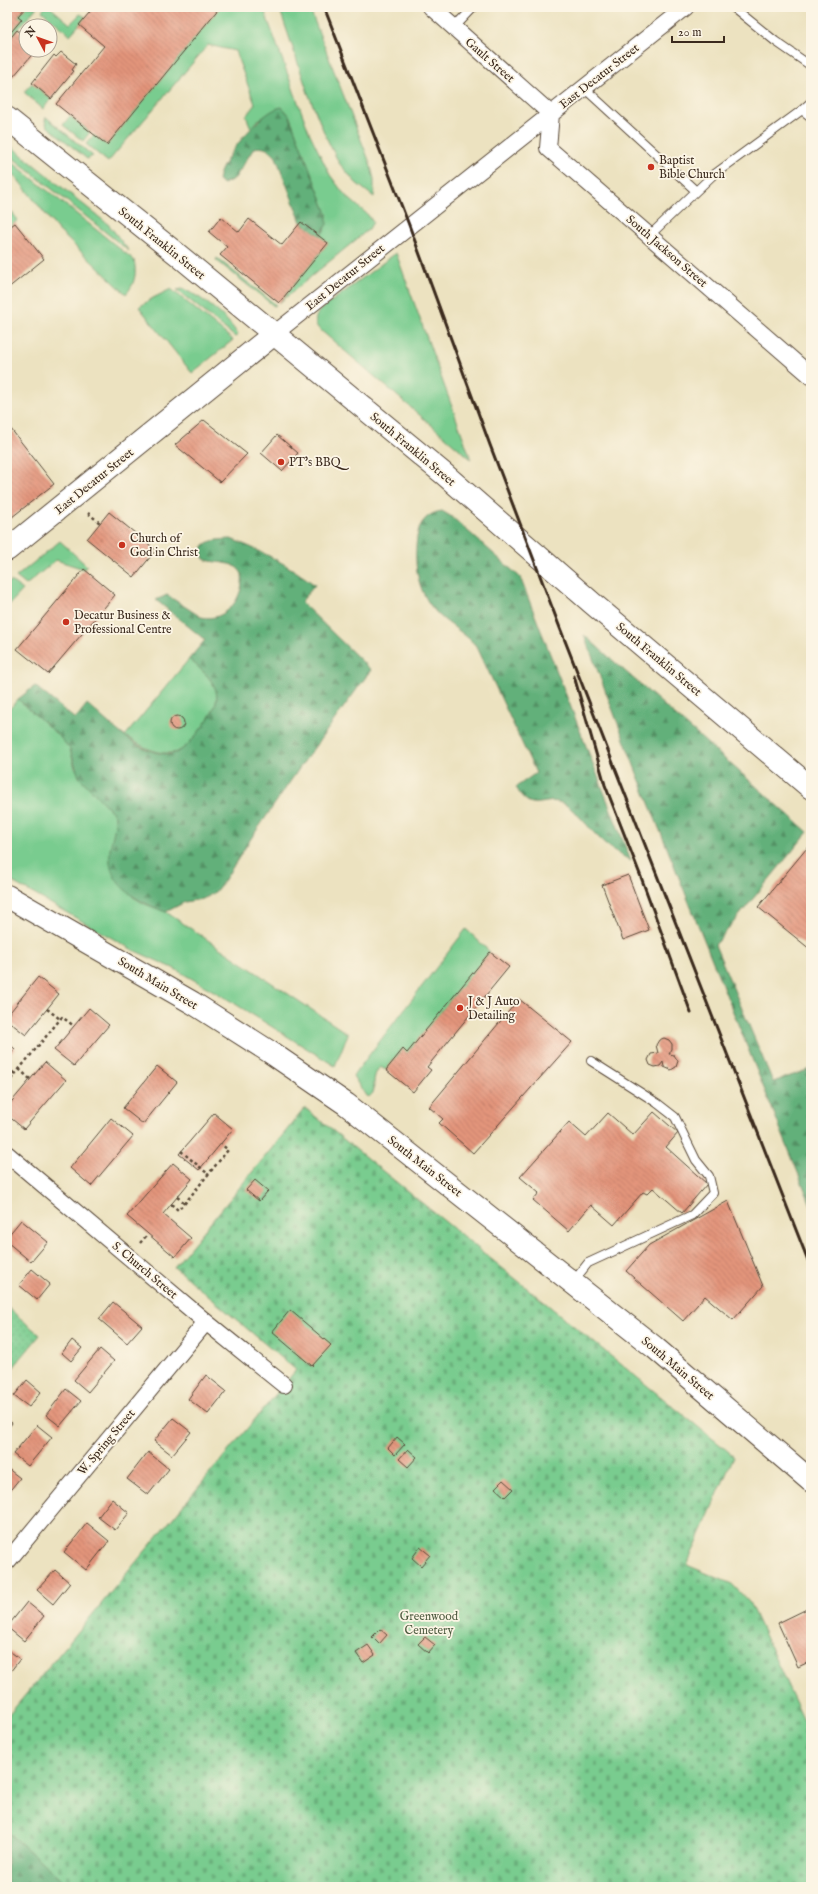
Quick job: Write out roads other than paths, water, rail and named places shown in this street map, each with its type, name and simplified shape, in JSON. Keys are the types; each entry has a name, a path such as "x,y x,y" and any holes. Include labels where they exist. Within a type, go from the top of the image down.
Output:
{"main road":[{"name":"South Franklin Street","path":"7,118 444,474 592,603 811,788"},
{"name":"East Decatur Street","path":"7,550 91,484 274,334"},
{"name":"South Main Street","path":"7,896 174,992 270,1052 346,1104 654,1347 811,1481"}],"street":[{"name":"Gault Street","path":"431,7 551,114"},
{"name":"East Decatur Street","path":"274,334 686,7"},
{"name":"South Jackson Street","path":"551,114 548,148 811,376"},
{"name":"S. Church Street","path":"7,1154 206,1322 284,1385"},
{"name":"W. Spring Street","path":"7,1562 206,1322"}],"lane":[{"path":"454,28 474,7"},
{"path":"733,7 775,41 811,66"},
{"path":"584,88 696,191"},
{"path":"650,236 712,176 811,102"},
{"path":"802,110 811,118"},
{"path":"573,1282 588,1263 692,1215 713,1193 709,1176 696,1160 675,1117 657,1103 591,1061"}],"railway":[{"path":"324,7 409,225 490,445 560,628 811,1268"},
{"path":"574,676 605,785 641,877 691,1013"}],"place":[{"name":"Baptist Bible Church","path":"651,167"},
{"name":"PT's BBQ","path":"281,462"},
{"name":"Church of God in Christ","path":"122,545"},
{"name":"Decatur Business & Professional Centre","path":"66,622"},
{"name":"J & J Auto Detailing","path":"460,1008"}],"park label":[{"name":"Greenwood Cemetery","path":"429,1623"}]}
